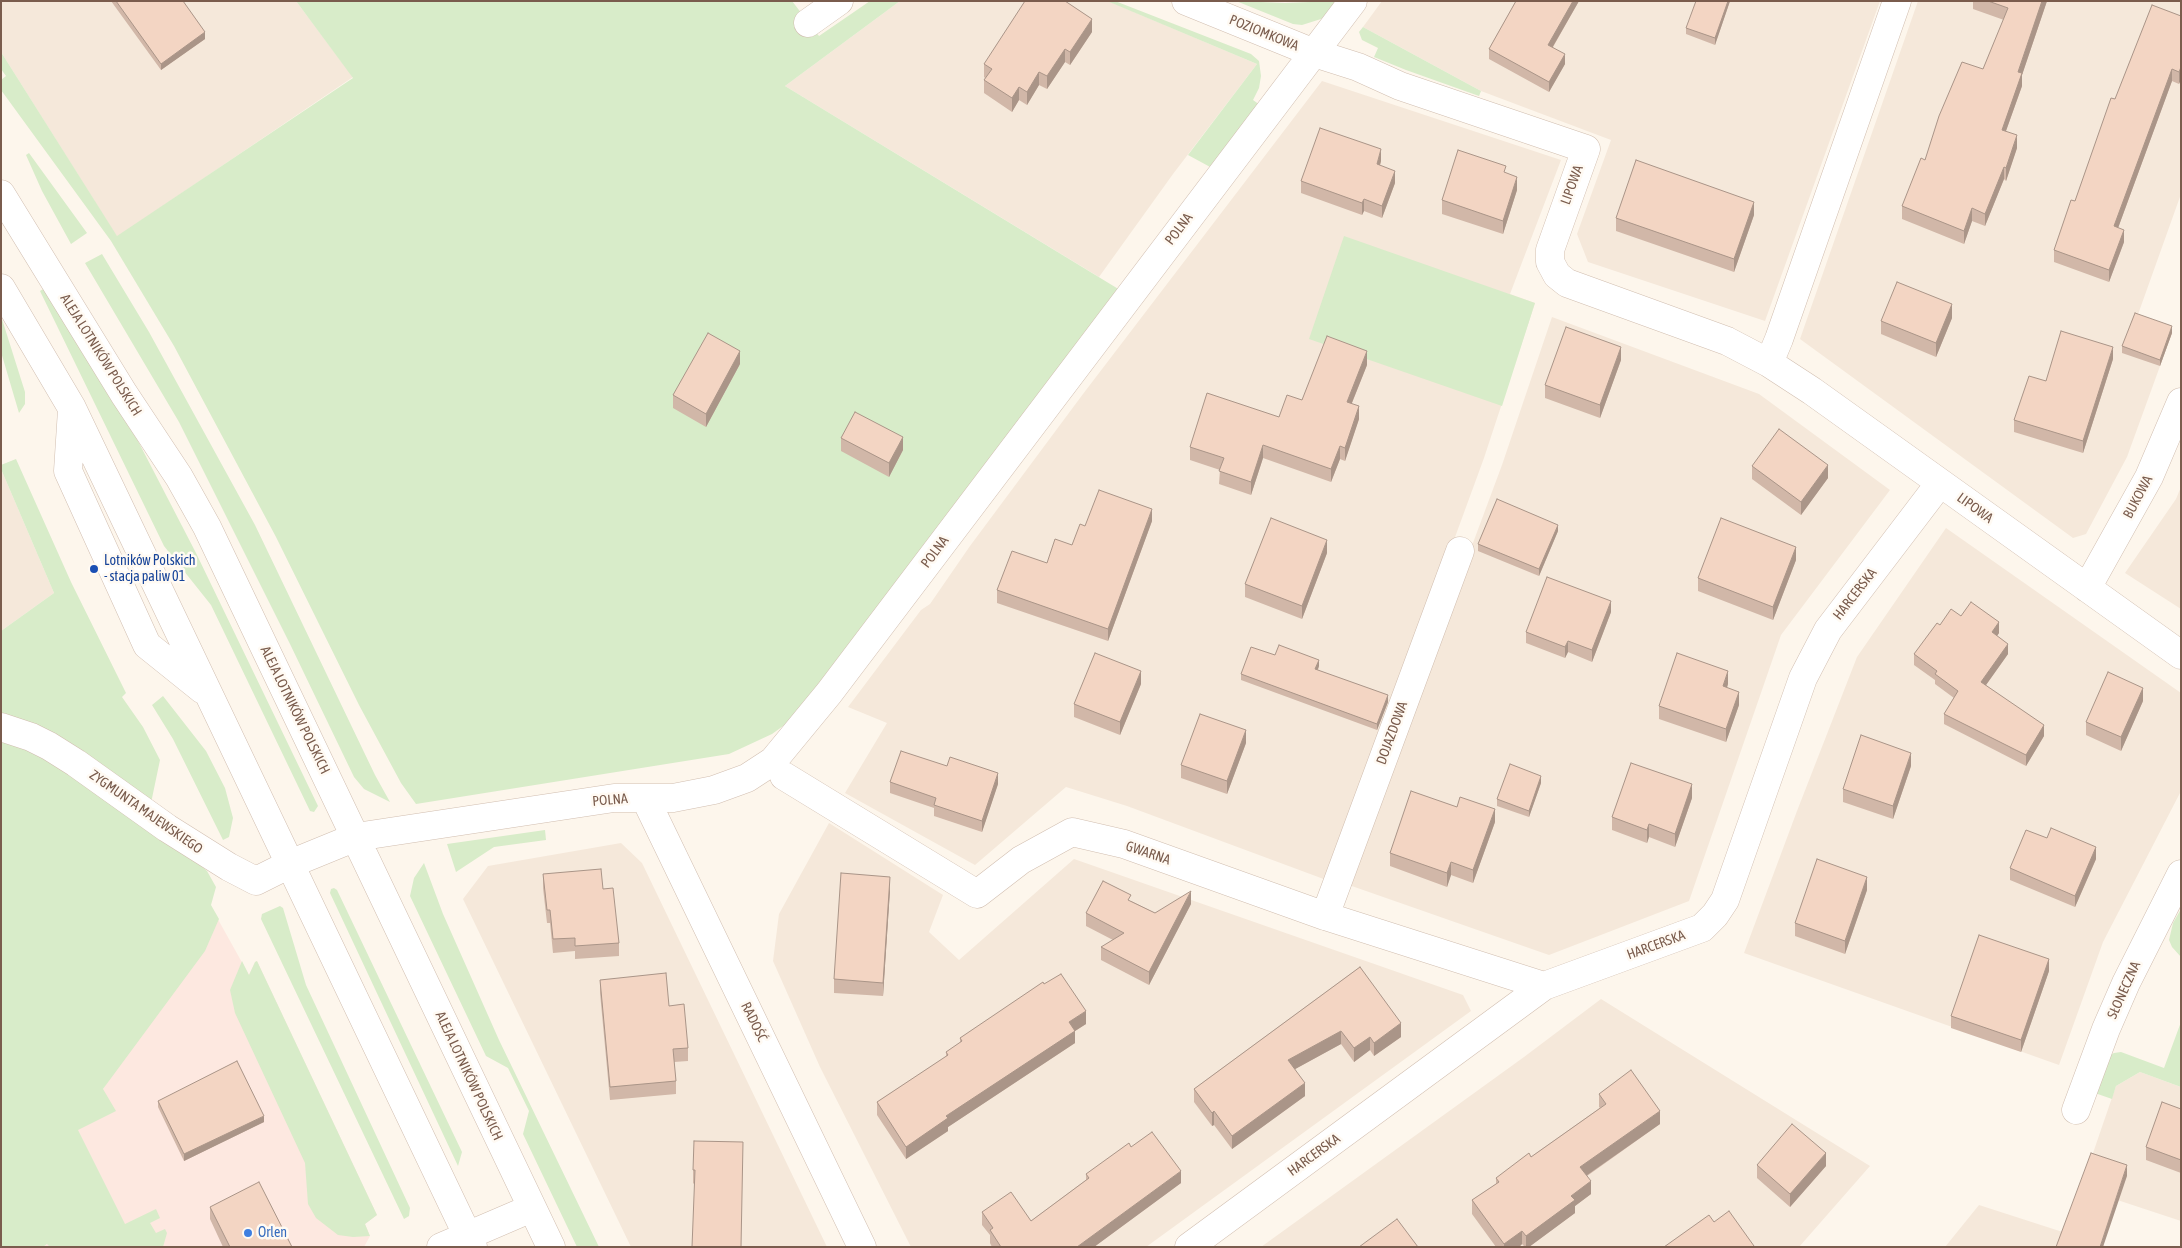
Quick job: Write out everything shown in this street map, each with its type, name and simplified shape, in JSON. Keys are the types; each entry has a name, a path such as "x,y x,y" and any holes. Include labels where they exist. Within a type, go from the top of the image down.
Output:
{"street":[{"path":"808,23 839,1"},
{"name":"POZIOMKOWA","path":"1186,1 1314,53"},
{"name":"POLNA","path":"290,864 356,837 614,798 673,798 714,790 747,778 773,761 789,744 1353,1"},
{"path":"1769,363 1897,1"},
{"name":"LIPOWA","path":"1314,53 1358,67 1400,86 1586,149 1550,250 1550,262 1557,275 1579,289 1727,341 1769,363 1812,391 2181,655"},
{"name":"ALEJA LOTNIKÓW POLSKICH","path":"1,194 124,394 179,477 208,527 551,1247"},
{"path":"1,288 72,408 470,1241"},
{"name":"BUKOWA","path":"2087,588 2149,477 2181,402"},
{"name":"HARCERSKA","path":"1190,1247 1544,986 1702,928 1715,916 1725,900 1803,678 1823,638 1940,483"},
{"name":"DOJAZDOWA","path":"1325,916 1460,551"},
{"name":"ZYGMUNTA MAJEWSKIEGO","path":"1,727 31,738 63,754 167,828 229,867 256,881 290,864"},
{"name":"GWARNA","path":"784,776 976,894 1022,860 1072,832 1124,844 1325,916 1544,986"},
{"name":"RADOŚĆ","path":"645,798 862,1247"},
{"name":"SŁONECZNA","path":"2076,1110 2106,1029 2126,983 2181,874"},
{"path":"441,1247 470,1241 532,1208"}],"shaded area":[{"path":"1,1 296,1 353,77 117,237 1,52"},
{"path":"900,1 1108,1 1257,64 1173,174 1099,277 785,86"},
{"path":"1382,1 1880,1 1765,321 1588,262 1577,234 1611,140 1481,91 1363,27"},
{"path":"1918,1 2181,1 2181,194 2136,320 2172,333 2127,457 2086,534 2073,538 1800,339"},
{"path":"1322,81 1561,160 1510,294 1535,303 1484,458 1329,881 1127,806 1066,787 975,865 845,793 887,723 848,707 921,610 930,604 970,546 1083,394"},
{"path":"1552,317 1759,394 1890,490 1781,635 1689,901 1549,955 1346,884 1502,465"},
{"path":"1,469 54,593 1,631"},
{"path":"2181,487 2181,609 2125,573 2176,499"},
{"path":"1946,528 2181,693 2181,791 2103,942 2059,1065 1744,953 1857,657"},
{"path":"829,823 943,895 929,932 959,960 1074,859 1463,995 1471,1011 1146,1247 911,1247 820,1067 773,961 779,914"},
{"path":"621,843 642,863 827,1247 631,1247 463,899 488,866"},
{"path":"210,905 249,975 257,961 377,1215 365,1224 370,1236 364,1247 43,1247 47,1244 78,1129"},
{"path":"1601,999 1870,1166 1799,1247 1261,1247 1524,1057"},
{"path":"2140,1072 2181,1087 2181,1221 2081,1188 2116,1086"},
{"path":"1979,1205 2109,1247 1945,1247"}],"green space":[{"path":"296,1 792,1 819,36 870,1 900,1 785,86 1120,290 790,721 772,734 729,754 416,804 401,783 359,705 276,537 174,346 111,241 1,90 1,80 6,76 1,69 1,52 117,236 353,78"},
{"path":"1107,1 1115,1 1251,54 1259,61 1261,76 1259,88 1253,100 1260,105 1212,168 1188,155 1257,64"},
{"path":"1236,1 1285,3 1335,1 1335,6 1321,19 1302,25 1293,24"},
{"path":"1363,27 1481,91 1479,96 1374,57 1378,48 1362,40 1359,32"},
{"path":"29,153 87,233 71,244 42,191 26,155"},
{"path":"1344,236 1535,303 1502,406 1309,339"},
{"path":"102,254 149,332 255,525 375,775 390,802 364,789 354,777 179,422 85,263"},
{"path":"48,286 138,441 196,553 318,806 314,812 310,811 211,605 164,546 40,291"},
{"path":"1,316 25,392 25,404 19,413 1,352"},
{"path":"16,459 71,582 126,693 122,697 143,727 160,760 151,803 1,716 1,631 54,593 1,469 1,465"},
{"path":"163,696 206,751 225,788 233,818 229,837 223,840 173,739 152,705"},
{"path":"1,740 28,749 88,784 198,863 207,871 216,887 211,905 219,919 205,951 103,1089 116,1111 78,1130 125,1224 156,1209 160,1218 150,1223 156,1233 165,1229 167,1233 163,1247 50,1247 47,1244 43,1247 1,1247"},
{"path":"545,830 546,840 494,847 456,872 447,844"},
{"path":"424,863 443,914 499,1040 599,1247 577,1247 523,1134 529,1111 508,1068 486,1056 410,896 414,878"},
{"path":"331,889 337,890 462,1152 458,1166 330,893"},
{"path":"280,906 283,908 306,985 410,1208 409,1216 404,1219 261,919 262,914"},
{"path":"2181,909 2181,957 2172,947 2169,940 2173,923"},
{"path":"242,961 249,975 257,961 377,1215 365,1224 370,1236 353,1237 338,1235 316,1218 308,1204 305,1163 235,1013 230,990"},
{"path":"2181,1022 2181,1087 2140,1072 2116,1086 2112,1099 2092,1092 2108,1056 2114,1053 2121,1052 2164,1068"}],"building":[{"path":"116,1 183,1 205,32 161,64"},
{"path":"1025,1 1065,1 1092,19 1070,52 1065,49 1047,76 1039,72 1027,92 1019,87 1012,98 984,80 992,69 984,64"},
{"path":"1516,1 1573,1 1548,45 1565,54 1549,82 1489,49"},
{"path":"1696,1 1728,1 1715,38 1686,28"},
{"path":"1988,1 2042,1 2018,72 2022,73 2002,130 2017,135 2006,168 2004,167 1985,214 1972,208 1964,231 1902,206 1921,158 1925,160 1939,116 1962,62 1983,69 2008,8"},
{"path":"2152,5 2181,16 2181,67 2179,72 2172,69 2114,226 2124,230 2109,270 2054,250 2071,200 2075,201 2111,98 2115,99"},
{"path":"1320,128 1381,149 1377,164 1395,171 1382,206 1364,199 1362,203 1301,181"},
{"path":"1458,150 1506,166 1504,172 1517,177 1503,221 1442,200"},
{"path":"1636,160 1754,202 1734,259 1616,218"},
{"path":"1897,282 1952,304 1936,343 1881,321"},
{"path":"2135,313 2172,326 2160,360 2122,346"},
{"path":"1566,327 1621,347 1600,405 1545,385"},
{"path":"2061,331 2113,347 2083,441 2014,420 2029,376 2046,381"},
{"path":"708,333 740,351 706,414 673,395"},
{"path":"1327,336 1367,351 1347,402 1359,406 1345,448 1340,446 1331,469 1263,445 1251,482 1219,471 1224,458 1190,447 1207,393 1279,417 1287,395 1302,400"},
{"path":"855,412 903,437 889,463 841,438"},
{"path":"1779,429 1828,465 1801,502 1752,466"},
{"path":"1099,490 1152,509 1108,629 997,590 1012,551 1047,563 1055,539 1072,545 1080,524 1085,526"},
{"path":"1497,499 1558,525 1539,569 1478,544"},
{"path":"1271,518 1327,540 1302,606 1245,584"},
{"path":"1721,518 1796,547 1773,607 1698,578"},
{"path":"1547,577 1611,601 1592,650 1568,641 1565,647 1526,632"},
{"path":"1971,602 1999,622 1992,632 2008,644 1981,682 2044,725 2026,755 1944,714 1958,691 1935,674 1937,671 1914,654 1937,623 1940,625 1951,609 1961,616"},
{"path":"1279,645 1319,660 1315,669 1388,695 1377,724 1241,674 1251,647 1275,655"},
{"path":"1095,653 1141,671 1120,722 1074,704"},
{"path":"1677,653 1728,671 1723,686 1739,692 1726,729 1659,706"},
{"path":"2108,672 2143,688 2121,737 2086,722"},
{"path":"1200,714 1246,730 1227,781 1181,765"},
{"path":"1861,735 1911,753 1893,806 1843,789"},
{"path":"901,751 947,766 950,757 998,773 982,821 934,805 936,798 890,782"},
{"path":"1631,763 1692,784 1675,834 1649,824 1647,830 1612,817"},
{"path":"1510,764 1541,776 1529,811 1497,799"},
{"path":"1411,791 1457,807 1460,797 1495,809 1473,870 1451,862 1447,873 1390,853"},
{"path":"2051,828 2096,847 2075,896 2010,868 2026,830 2047,838"},
{"path":"1817,859 1867,877 1845,941 1795,923"},
{"path":"601,869 603,889 613,888 619,943 575,946 575,938 553,939 550,910 547,910 543,874"},
{"path":"841,873 890,877 883,983 834,979"},
{"path":"1103,881 1131,895 1128,900 1155,913 1191,891 1149,972 1101,947 1124,933 1086,913"},
{"path":"1979,935 2049,959 2021,1040 1951,1016"},
{"path":"1360,967 1401,1023 1374,1043 1370,1037 1354,1048 1341,1031 1288,1060 1305,1083 1232,1136 1214,1111 1212,1113 1194,1089"},
{"path":"666,973 669,1006 684,1004 688,1048 673,1049 676,1081 610,1087 600,980"},
{"path":"1061,974 1086,1011 1069,1022 1075,1031 946,1116 948,1118 906,1147 877,1102 948,1055 946,1052 962,1041 960,1038 1043,982 1044,984"},
{"path":"237,1061 264,1116 184,1154 158,1101"},
{"path":"1631,1070 1660,1111 1580,1167 1591,1181 1571,1196 1575,1200 1526,1236 1522,1231 1504,1244 1472,1200 1499,1182 1496,1178 1529,1153 1531,1157 1606,1104 1599,1094"},
{"path":"2162,1102 2181,1109 2181,1160 2146,1147"},
{"path":"1792,1124 1826,1153 1790,1194 1757,1165"},
{"path":"1152,1132 1181,1171 1077,1247 1001,1247 990,1230 993,1228 982,1212 1011,1192 1031,1221 1089,1178 1086,1174 1129,1143 1131,1147"},
{"path":"694,1141 743,1142 741,1247 692,1247 695,1170 693,1170"},
{"path":"2091,1153 2127,1165 2100,1247 2056,1247"},
{"name":"Orlen","path":"259,1182 292,1247 230,1247 210,1207"},
{"path":"1729,1211 1753,1247 1664,1247 1709,1215 1714,1222"},
{"path":"1397,1219 1418,1247 1359,1247"}],"place":[{"name":"Lotników Polskich - stacja paliw 01","path":"94,569"},
{"name":"Orlen","path":"248,1233"}]}
